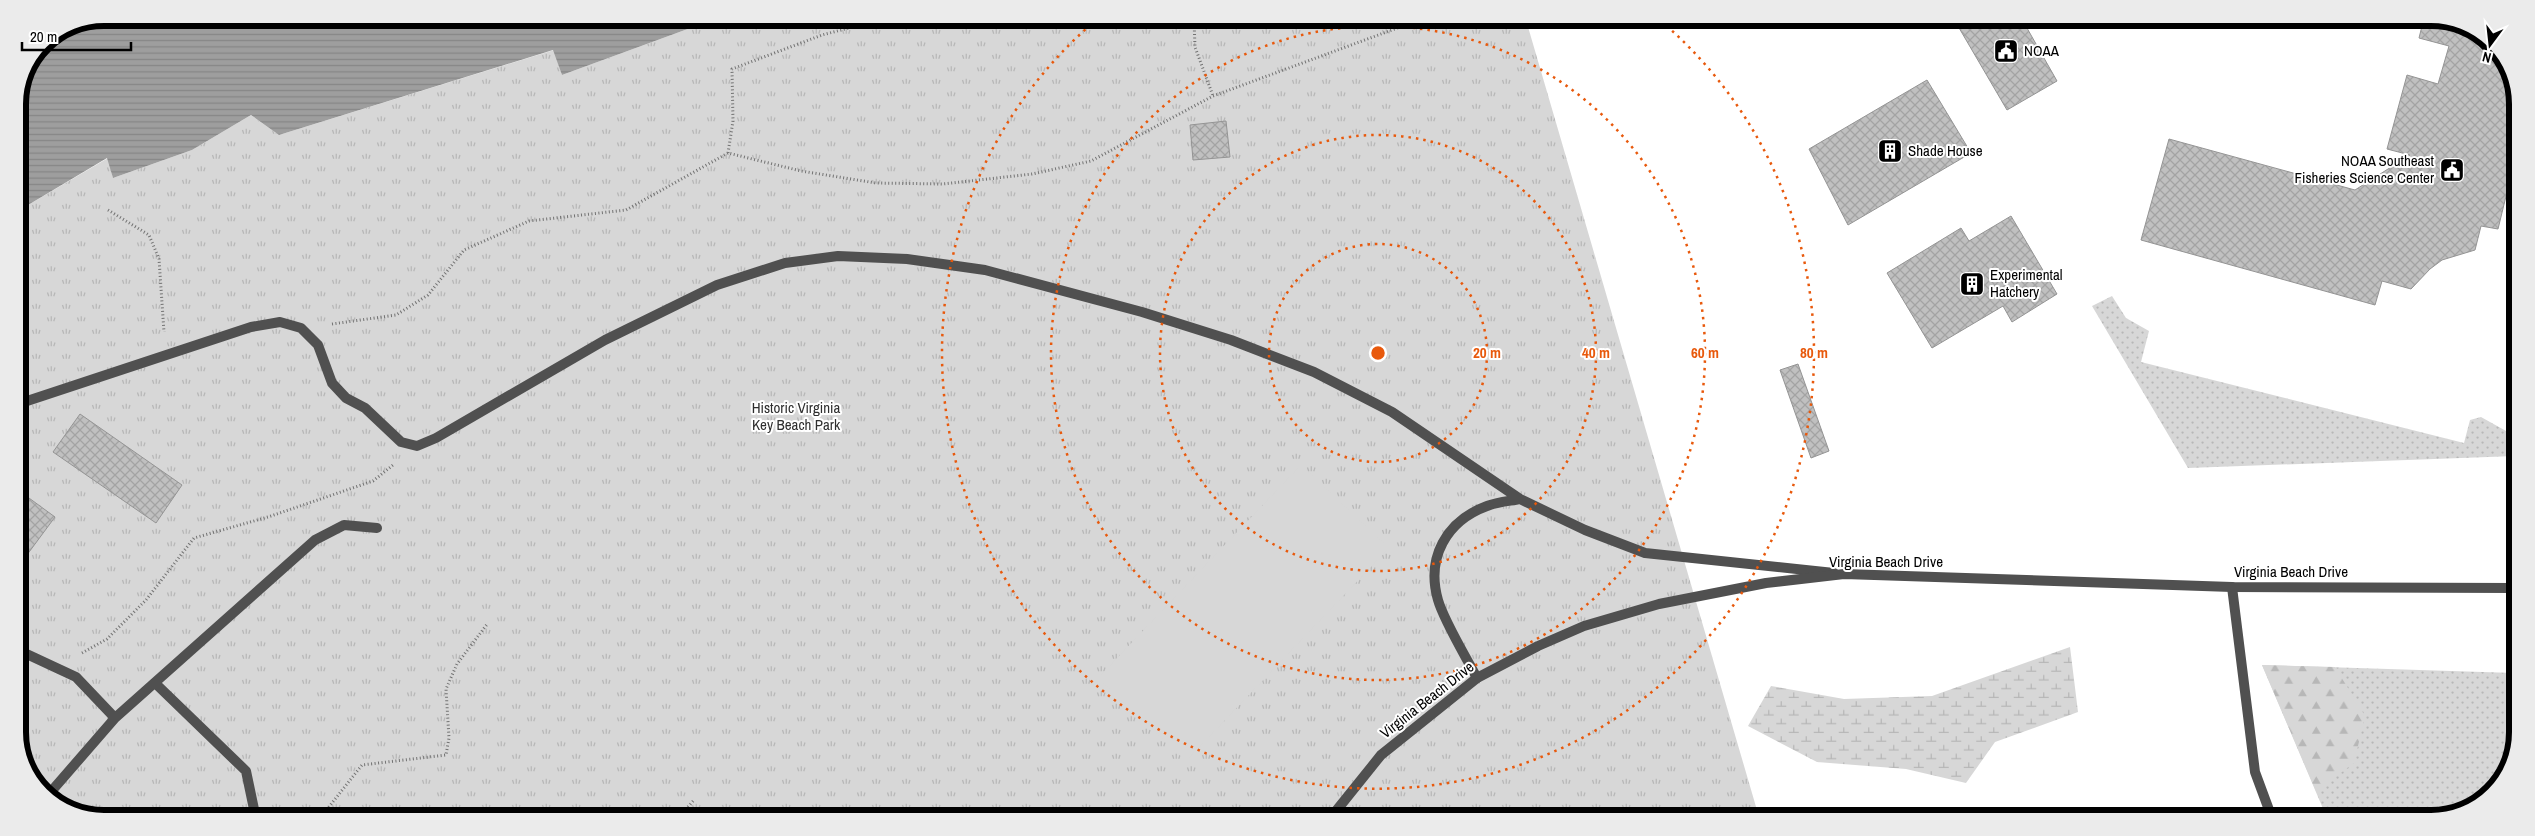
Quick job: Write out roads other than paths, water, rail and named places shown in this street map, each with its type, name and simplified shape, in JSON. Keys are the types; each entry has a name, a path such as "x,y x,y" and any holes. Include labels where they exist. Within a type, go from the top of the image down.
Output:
{"street":[{"path":"26,401 251,327 280,322 301,328 318,345 332,383 346,398 365,408 401,442 417,446 436,438 605,340 718,285 784,263 838,256 907,259 985,270 1142,312 1231,340 1296,365 1392,412 1520,499 1585,530 1645,553 1844,574"},
{"path":"1477,678 1438,601 1433,571 1441,545 1459,521 1487,506 1520,499"},
{"path":"53,790 115,718 156,684 315,540 344,525 377,528"},
{"name":"Virginia Beach Drive","path":"1337,810 1381,755 1477,678 1538,646 1584,626 1658,604 1766,583 1844,574 2232,587 2509,588"},
{"path":"2232,587 2255,772 2269,810"},
{"path":"26,654 76,677 115,718"},
{"path":"156,684 246,772 254,810"}],"place":[{"name":"NOAA","path":"2006,51"},
{"name":"Shade House","path":"1890,151"},
{"name":"NOAA Southeast Fisheries Science Center","path":"2452,170"},
{"name":"Experimental Hatchery","path":"1972,284"}],"park label":[{"name":"Historic Virginia Key Beach Park","path":"796,416"}]}
